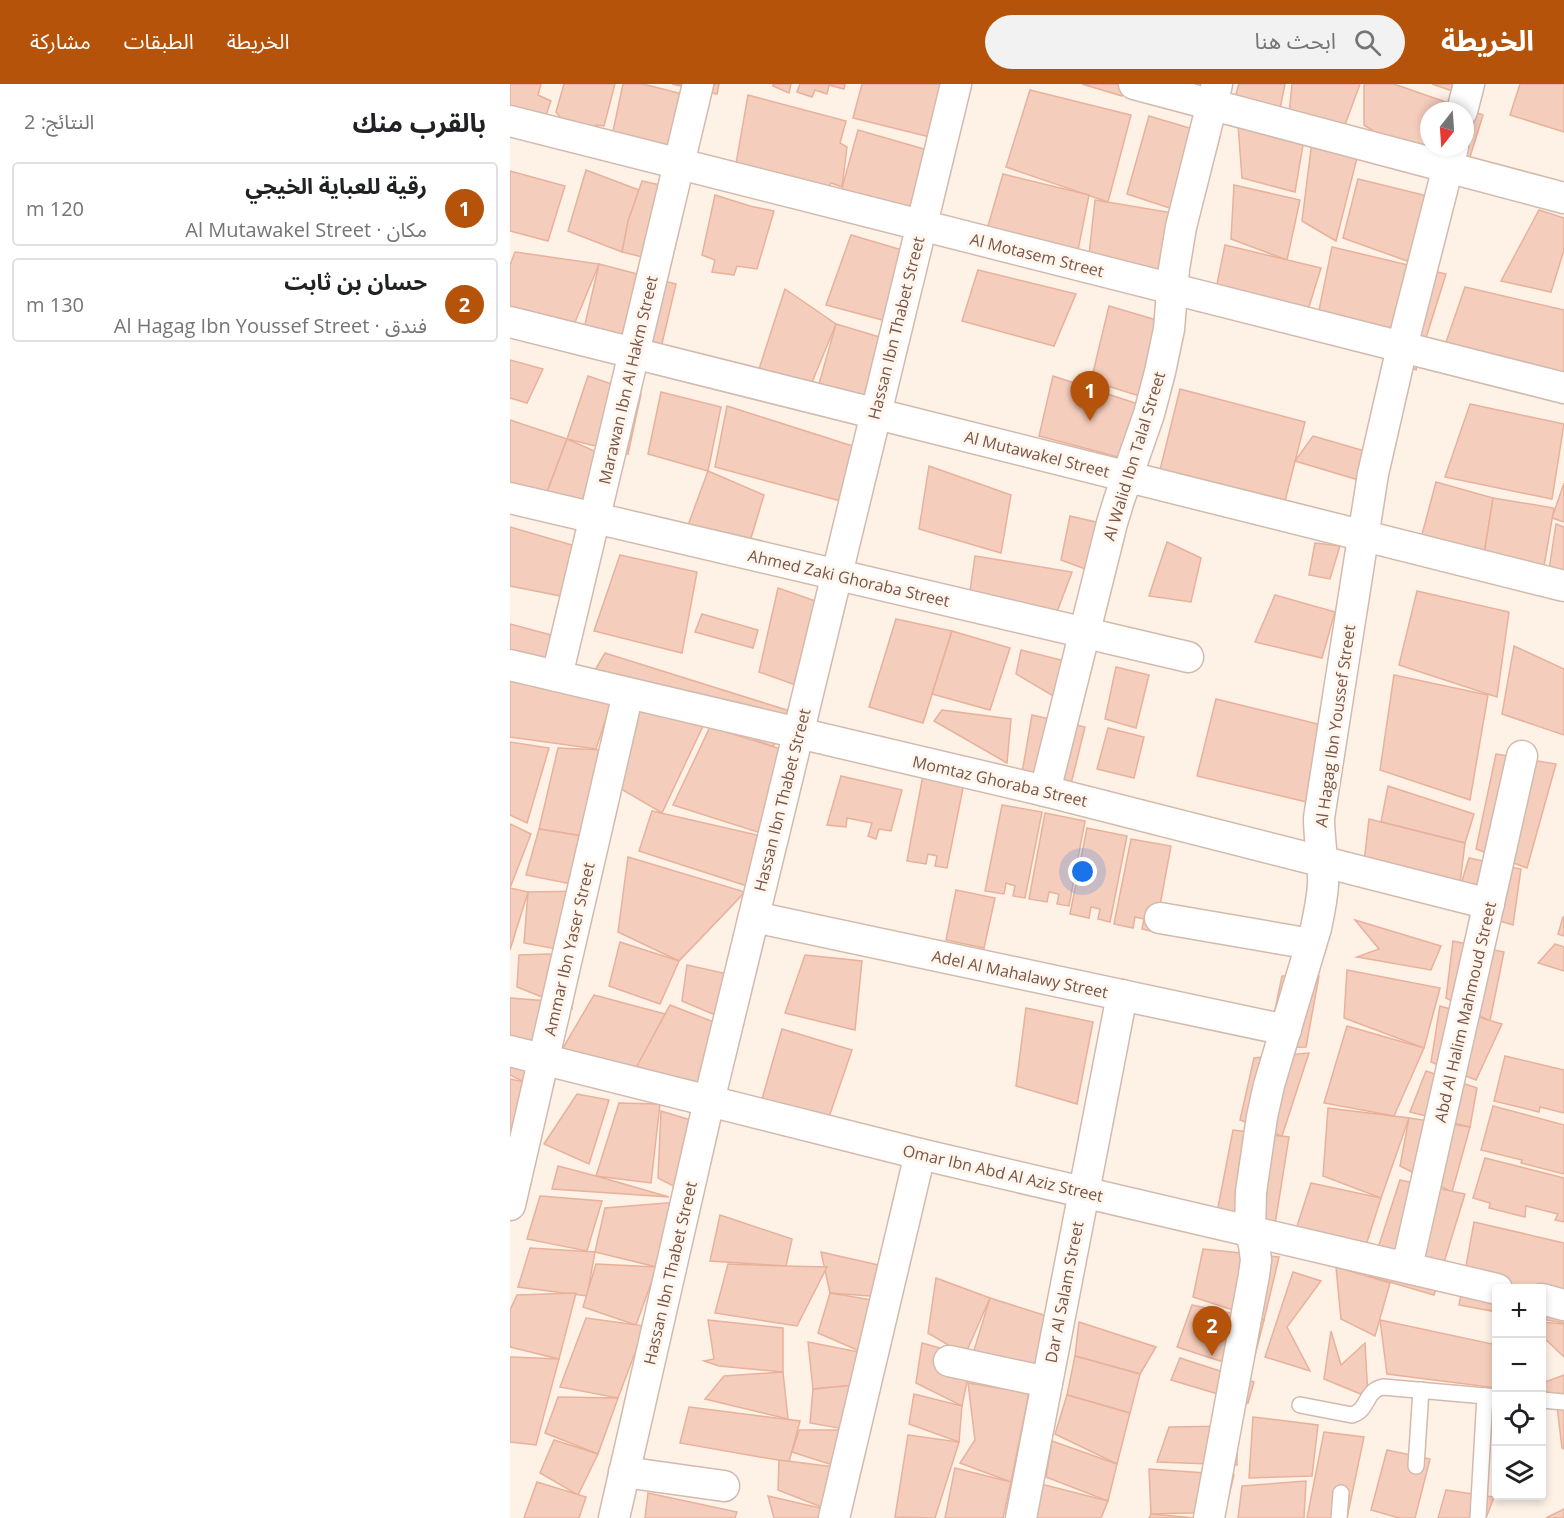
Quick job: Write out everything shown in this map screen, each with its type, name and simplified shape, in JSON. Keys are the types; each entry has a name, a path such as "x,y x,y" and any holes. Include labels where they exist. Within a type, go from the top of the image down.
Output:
{"street":[{"name":"Marawan Ibn Al Hakm Street","path":"557,676 698,84"},
{"name":"Hassan Ibn Thabet Street","path":"614,1518 709,1101 956,84"},
{"path":"1134,84 1215,95 1451,158 1564,198"},
{"path":"1464,102 1469,84"},
{"name":"Al Walid Ibn Talal Street","path":"1045,791 1112,523 1146,425 1160,372 1181,227 1215,95"},
{"name":"Al Motasem Street","path":"510,121 1564,388"},
{"name":"Al Hagag Ibn Youssef Street","path":"1209,1518 1256,1260 1250,1230 1252,1174 1262,1117 1320,907 1323,885 1319,818 1373,474 1402,347 1451,158"},
{"name":"Al Mutawakel Street","path":"510,322 1564,586"},
{"name":"Ahmed Zaki Ghoraba Street","path":"510,498 1188,657"},
{"name":"Momtaz Ghoraba Street","path":"510,665 1045,791 1489,904"},
{"name":"Ammar Ibn Yaser Street","path":"510,1205 628,693"},
{"name":"Abd Al Halim Mahmoud Street","path":"1407,1267 1522,756"},
{"name":"Adel Al Mahalawy Street","path":"753,917 1286,1030"},
{"path":"1160,918 1311,944"},
{"name":"Dar Al Salam Street","path":"1021,1518 1122,995"},
{"name":"Omar Ibn Abd Al Aziz Street","path":"510,1051 920,1154 1492,1288"},
{"path":"834,1518 920,1154"},
{"path":"1546,1300 1564,1305"},
{"path":"949,1361 1047,1383"},
{"path":"624,1472 724,1486"}],"lane":[{"path":"1300,1406 1352,1414 1359,1413 1368,1397 1377,1388 1383,1387 1491,1396 1478,1518"},
{"path":"1416,1466 1420,1390"},
{"path":"1546,1400 1564,1402"},
{"path":"1339,1518 1341,1493"}],"building":[{"path":"510,84 541,84 538,95 551,101 542,126 510,115"},
{"path":"564,84 615,84 604,126 596,125 592,137 560,127 561,118 556,112"},
{"path":"623,84 643,84 706,100 694,155 612,136"},
{"path":"672,84 719,84 717,94"},
{"path":"773,84 791,84 789,93 773,86"},
{"path":"800,84 845,84 844,89 829,85 827,94 815,90 812,97 797,92"},
{"path":"862,84 945,84 934,138 853,118"},
{"path":"1082,84 1125,84 1122,96"},
{"path":"1239,84 1285,84 1279,114 1234,101"},
{"path":"1292,84 1360,84 1343,130 1289,115"},
{"path":"1364,84 1394,84 1446,102 1420,102 1420,156 1470,156 1461,186 1364,125"},
{"path":"1432,84 1482,84 1479,100"},
{"path":"1520,84 1564,84 1564,132 1510,115"},
{"path":"1030,90 1131,115 1108,202 1006,167"},
{"path":"748,95 846,121 840,143 847,147 842,187 831,183 827,191 736,164"},
{"path":"1474,112 1483,115 1474,144"},
{"path":"1149,116 1220,137 1197,217 1127,194"},
{"path":"1238,125 1304,139 1295,192 1242,178"},
{"path":"858,130 931,151 913,212 841,192"},
{"path":"1312,141 1358,154 1336,241 1302,221"},
{"path":"586,170 639,190 622,252 568,231"},
{"path":"510,171 565,186 548,241 510,231"},
{"path":"1003,174 1089,195 1075,265 986,233"},
{"path":"1358,179 1452,202 1435,271 1343,238"},
{"path":"642,181 688,191 671,264 622,252 628,221"},
{"path":"1234,185 1300,200 1287,260 1231,239"},
{"path":"715,195 774,211 757,269 737,266 734,275 712,272 715,260 702,255"},
{"path":"1095,200 1197,217 1180,280 1089,255"},
{"path":"1539,210 1564,218 1564,250 1551,292 1501,281"},
{"path":"851,235 909,252 890,322 826,305"},
{"path":"1225,245 1321,268 1307,313 1216,289"},
{"path":"1332,247 1446,274 1416,370 1318,315"},
{"path":"515,252 599,264 573,327 510,313 510,265"},
{"path":"599,264 676,284 660,352 583,333"},
{"path":"978,270 1076,294 1054,346 962,321"},
{"path":"1465,287 1564,310 1564,388 1441,357"},
{"path":"785,289 836,324 810,387 758,372"},
{"path":"1109,306 1177,326 1153,400 1091,381"},
{"path":"836,324 883,338 870,405 817,391"},
{"path":"510,360 543,369 527,403 510,398"},
{"path":"588,376 641,394 628,454 567,439"},
{"path":"1053,376 1144,406 1122,458 1039,436"},
{"path":"1180,389 1305,422 1285,501 1160,470"},
{"path":"661,392 721,407 708,471 648,454"},
{"path":"1470,404 1564,424 1552,499 1445,477"},
{"path":"727,406 859,448 848,503 715,467"},
{"path":"510,420 567,439 544,500 510,492"},
{"path":"1313,436 1389,458 1382,487 1295,461"},
{"path":"567,439 621,463 608,521 544,500"},
{"path":"929,466 1011,495 1001,553 919,529"},
{"path":"708,471 764,495 742,568 680,547"},
{"path":"1436,482 1493,498 1484,555 1420,542"},
{"path":"1564,483 1564,522 1552,518"},
{"path":"1493,498 1554,508 1543,572 1484,555"},
{"path":"1070,516 1105,524 1088,570 1061,560"},
{"path":"1556,524 1564,527 1564,575 1549,570"},
{"path":"510,527 596,552 586,601 510,586"},
{"path":"1167,542 1201,558 1191,602 1149,596"},
{"path":"1315,543 1340,546 1330,579 1309,575"},
{"path":"620,555 697,572 682,653 594,631"},
{"path":"975,556 1072,572 1052,625 968,605"},
{"path":"778,588 824,604 804,688 759,672"},
{"path":"1417,591 1509,612 1497,697 1399,665"},
{"path":"1275,595 1335,612 1322,658 1255,642"},
{"path":"702,614 758,630 753,648 695,632"},
{"path":"896,619 952,631 923,723 869,707"},
{"path":"510,624 555,636 540,672 510,659"},
{"path":"952,631 1010,648 990,710 932,694"},
{"path":"1514,646 1564,669 1564,735 1502,714"},
{"path":"1021,650 1077,664 1060,700 1016,674"},
{"path":"605,653 790,711 773,747 594,672"},
{"path":"1116,667 1149,675 1136,728 1105,719"},
{"path":"1394,675 1488,695 1470,800 1380,770"},
{"path":"510,679 612,700 596,749 510,737"},
{"path":"1216,699 1342,730 1311,803 1197,776"},
{"path":"638,709 703,726 662,813 621,789"},
{"path":"942,710 1011,719 1007,763 934,721"},
{"path":"1032,715 1085,727 1070,788 1022,773"},
{"path":"710,727 784,750 764,834 673,805"},
{"path":"1108,728 1144,737 1134,778 1097,769"},
{"path":"510,742 549,748 527,823 510,815"},
{"path":"558,748 604,750 589,837 539,829"},
{"path":"1496,754 1556,764 1527,868 1476,849"},
{"path":"923,775 964,783 947,868 935,866 937,856 928,854 926,864 907,861"},
{"path":"841,776 902,790 891,831 879,829 876,839 868,836 872,823 847,818 846,827 827,825"},
{"path":"1388,786 1474,814 1465,843 1381,822"},
{"path":"1002,805 1042,812 1025,898 1013,896 1015,886 1006,883 1004,894 985,891"},
{"path":"652,811 757,835 747,886 639,851"},
{"path":"1045,813 1085,821 1069,906 1057,904 1059,894 1049,892 1047,902 1029,899"},
{"path":"1369,819 1465,843 1459,891 1364,862"},
{"path":"510,824 531,834 510,888"},
{"path":"1087,828 1127,836 1110,922 1098,919 1100,909 1091,907 1089,918 1070,914"},
{"path":"539,829 589,837 571,884 526,875"},
{"path":"1131,839 1171,846 1155,932 1142,929 1144,919 1135,917 1133,928 1114,924"},
{"path":"628,857 745,892 679,961 618,932"},
{"path":"1469,858 1521,869 1513,925 1454,907"},
{"path":"510,888 528,892 510,950"},
{"path":"956,890 995,898 984,948 946,940"},
{"path":"591,891 578,953 524,943 528,892"},
{"path":"1564,917 1564,936 1558,934"},
{"path":"1355,920 1441,946 1431,970 1357,957 1379,949"},
{"path":"1453,941 1504,952 1490,1021 1446,998"},
{"path":"620,942 679,961 660,1004 609,986"},
{"path":"1555,944 1564,947 1564,971 1538,963"},
{"path":"578,953 572,1009 517,987 519,955"},
{"path":"805,955 862,961 855,1030 785,1013"},
{"path":"687,965 732,975 720,1017 682,1001"},
{"path":"1347,970 1440,988 1424,1048 1344,1018"},
{"path":"1282,976 1319,976 1306,1047 1267,1048"},
{"path":"594,995 665,1014 629,1088 563,1048"},
{"path":"510,998 548,1001 524,1082 510,1075"},
{"path":"670,1005 724,1026 700,1090 637,1066"},
{"path":"1440,1006 1502,1024 1476,1080 1431,1062"},
{"path":"1026,1008 1093,1022 1077,1104 1016,1086"},
{"path":"1347,1026 1424,1048 1394,1116 1324,1103"},
{"path":"782,1029 852,1050 828,1120 760,1106"},
{"path":"1309,1053 1282,1136 1240,1120 1254,1058"},
{"path":"1505,1056 1564,1070 1564,1113 1540,1107 1539,1112 1494,1101"},
{"path":"1426,1071 1477,1088 1470,1127 1410,1112"},
{"path":"510,1079 524,1082 510,1139"},
{"path":"577,1094 609,1100 589,1164 544,1144"},
{"path":"619,1103 660,1104 651,1183 596,1176"},
{"path":"1493,1106 1564,1125 1564,1174 1481,1150"},
{"path":"1328,1108 1409,1118 1381,1198 1323,1176"},
{"path":"661,1111 694,1121 679,1189 658,1178"},
{"path":"1409,1118 1470,1127 1452,1192 1400,1166"},
{"path":"1233,1130 1289,1137 1270,1256 1213,1233"},
{"path":"1485,1158 1564,1178 1564,1222 1555,1220 1558,1214 1526,1206 1525,1217 1489,1208 1490,1203 1473,1198"},
{"path":"558,1166 596,1176 669,1197 552,1189"},
{"path":"1400,1180 1465,1194 1434,1295 1369,1276"},
{"path":"1311,1183 1381,1198 1357,1274 1289,1251"},
{"path":"540,1196 602,1201 587,1251 527,1239"},
{"path":"678,1202 657,1267 595,1252 605,1208"},
{"path":"720,1215 792,1239 786,1266 710,1261"},
{"path":"1474,1222 1564,1243 1564,1323 1546,1320 1546,1284 1492,1284 1492,1311 1459,1305"},
{"path":"530,1248 595,1252 587,1296 518,1287"},
{"path":"1203,1249 1279,1257 1264,1320 1193,1297"},
{"path":"821,1252 892,1268 883,1297 830,1293"},
{"path":"596,1264 657,1267 636,1325 583,1307"},
{"path":"728,1264 827,1267 797,1326 715,1313"},
{"path":"1336,1267 1390,1283 1375,1336 1341,1319"},
{"path":"1293,1272 1321,1281 1287,1327 1310,1371 1265,1357"},
{"path":"936,1278 990,1298 965,1355 928,1333"},
{"path":"576,1293 559,1359 510,1347 510,1310 517,1295"},
{"path":"830,1293 879,1301 864,1353 818,1333"},
{"path":"990,1298 1047,1316 1032,1379 972,1357"},
{"path":"1192,1305 1264,1320 1251,1371 1177,1347"},
{"path":"586,1318 645,1326 618,1398 560,1387"},
{"path":"708,1320 783,1328 783,1372 719,1366 704,1361 714,1359"},
{"path":"1380,1320 1492,1344 1492,1387 1387,1374"},
{"path":"1079,1322 1156,1347 1140,1374 1075,1356"},
{"path":"1546,1322 1564,1324 1564,1357 1546,1340"},
{"path":"1331,1331 1341,1365 1365,1343 1368,1397 1324,1379"},
{"path":"808,1342 864,1353 856,1385 813,1389"},
{"path":"922,1343 972,1357 962,1406 916,1383"},
{"path":"1075,1356 1140,1374 1130,1413 1067,1395"},
{"path":"510,1357 559,1359 536,1445 510,1442"},
{"path":"1180,1358 1254,1382 1248,1403 1171,1380"},
{"path":"783,1372 788,1419 705,1399 724,1376"},
{"path":"1564,1375 1564,1396 1546,1392 1546,1382"},
{"path":"968,1383 1029,1393 1011,1482 960,1463 975,1440"},
{"path":"856,1385 850,1430 810,1423 813,1389"},
{"path":"914,1394 962,1406 959,1442 909,1424"},
{"path":"1067,1395 1130,1413 1117,1464 1055,1434"},
{"path":"558,1397 618,1398 598,1454 545,1433"},
{"path":"1556,1398 1564,1399 1564,1449 1562,1448"},
{"path":"689,1407 800,1421 789,1462 680,1443"},
{"path":"1253,1417 1318,1425 1312,1476 1249,1478"},
{"path":"1237,1426 1237,1465 1157,1462 1169,1427"},
{"path":"799,1430 850,1430 842,1468 792,1452"},
{"path":"1324,1432 1364,1437 1347,1518 1307,1518"},
{"path":"908,1435 959,1442 935,1518 895,1517"},
{"path":"554,1440 598,1454 578,1495 540,1473"},
{"path":"1052,1441 1117,1464 1108,1501 1046,1477"},
{"path":"1387,1450 1430,1459 1415,1518 1399,1518 1371,1510"},
{"path":"779,1460 842,1468 829,1510 778,1490"},
{"path":"955,1468 1011,1482 1003,1518 945,1518"},
{"path":"1149,1469 1234,1475 1225,1512 1151,1514"},
{"path":"1306,1481 1304,1518 1238,1518 1242,1486"},
{"path":"537,1482 586,1497 579,1518 524,1518"},
{"path":"1041,1484 1108,1501 1101,1518 1037,1518"},
{"path":"1446,1490 1492,1497 1486,1518 1438,1518"},
{"path":"648,1493 737,1512 735,1518 645,1518"},
{"path":"768,1496 829,1510 827,1518 774,1518"},
{"path":"1564,1509 1564,1518 1546,1518"},
{"path":"1151,1514 1196,1518 1149,1518"}],"place":[{"name":"رقية للعباية الخيجي","path":"1090,421"},
{"name":"حسان بن ثابت","path":"1212,1356"}]}
